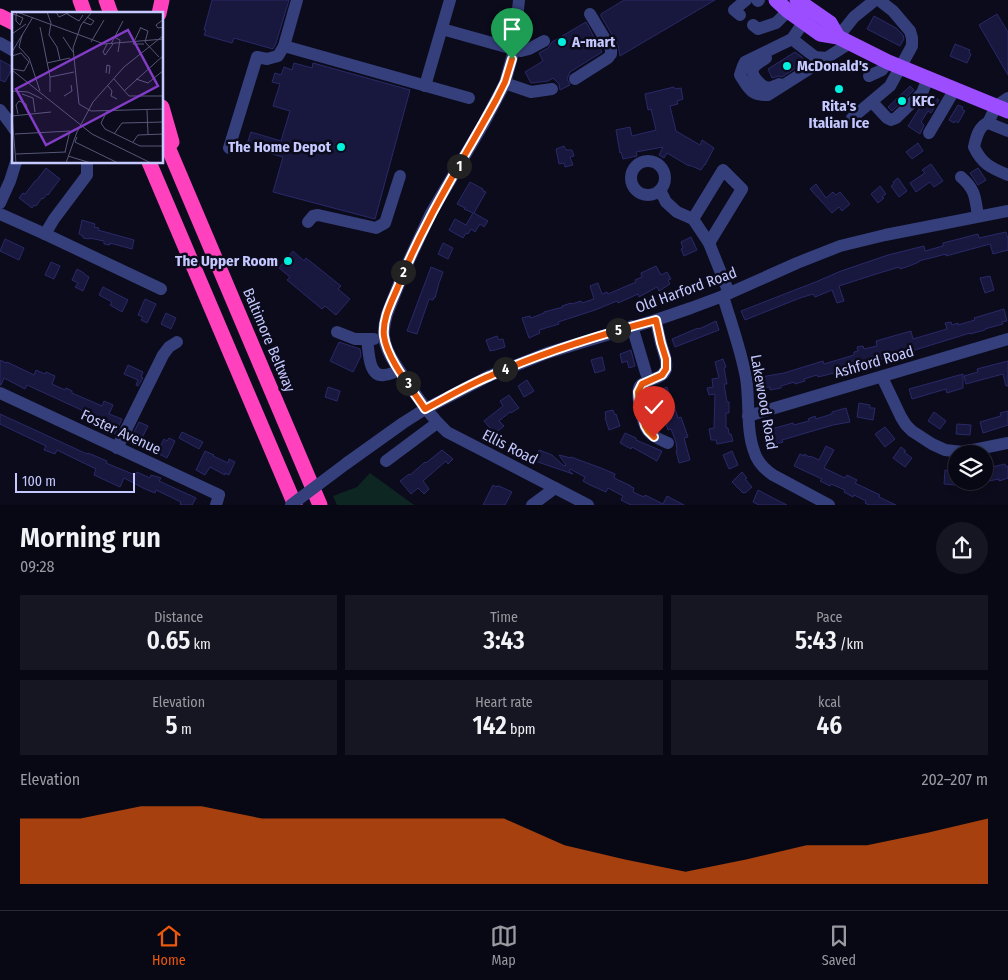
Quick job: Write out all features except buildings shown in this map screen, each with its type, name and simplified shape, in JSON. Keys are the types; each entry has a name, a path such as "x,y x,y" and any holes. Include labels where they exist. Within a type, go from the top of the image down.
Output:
{"highway":[{"path":"80,0 85,12"},
{"path":"106,0 110,12"},
{"path":"0,16 12,22"},
{"path":"164,114 183,180"},
{"name":"Baltimore Beltway","path":"164,137 320,505"},
{"path":"145,164 164,199"},
{"path":"150,164 293,505"}],"main road":[{"path":"776,0 830,24 844,40"},
{"path":"793,6 804,23 820,34 844,40 887,61 955,89 1004,105"}],"street":[{"path":"229,148 257,57 267,59 278,56 284,46 297,0"},
{"path":"425,86 450,0"},
{"path":"337,332 355,338 384,338 384,324 387,314 412,252 431,214 484,123 505,82 514,50 519,0"},
{"path":"740,15 734,10 746,0"},
{"path":"804,23 792,38 748,60 743,66 740,75 750,91 758,96 768,95 827,58 844,40 854,16 877,0 893,12 910,30 912,46 887,61 890,86 852,118"},
{"path":"753,25 758,29 776,24 793,6"},
{"path":"575,79 608,58 611,54 611,49 590,14"},
{"path":"442,29 521,51 544,41"},
{"path":"792,38 815,57 827,58"},
{"path":"488,42 509,68"},
{"path":"0,43 12,51"},
{"path":"284,46 468,98"},
{"path":"776,47 764,60 754,67 754,75 764,86 768,88 773,87 803,69 812,67"},
{"path":"872,102 887,118 891,120 896,118 922,93 928,78"},
{"path":"505,82 531,92 552,89"},
{"path":"929,133 955,89"},
{"path":"1004,105 988,123 980,128 974,146 984,163 1008,174"},
{"path":"0,110 12,126"},
{"path":"988,123 1008,132"},
{"path":"0,203 5,178 15,164"},
{"path":"46,234 54,219 87,175 87,164"},
{"path":"660,190 666,202 677,212 693,219 723,170 742,189 709,243"},
{"path":"308,222 313,216 318,215 376,228 385,223 400,176"},
{"path":"961,177 967,182 974,193 978,216"},
{"name":"Old Harford Road","path":"293,505 403,423 425,409 489,376 574,344 656,320 726,295 840,246 885,234 1008,211"},
{"path":"0,214 161,289"},
{"name":"Lakewood Road","path":"693,219 709,243 726,295 743,365 749,400 748,416 751,442 758,461 765,469 785,483 829,505"},
{"path":"656,320 666,359 666,369 662,375 642,384 639,388 638,398 648,431 654,437 668,443"},
{"path":"632,326 646,373"},
{"name":"Ellis Road","path":"384,338 388,352 425,409 447,432 588,505"},
{"path":"367,339 371,368 375,373 382,376 399,370"},
{"name":"Ashford Road","path":"748,416 1008,339"},
{"path":"118,448 163,355 169,346 178,342"},
{"path":"882,377 906,425 932,444 945,450 963,452 1008,443"},
{"name":"Foster Avenue","path":"0,393 219,495 216,505"},
{"path":"386,461 437,423"},
{"path":"532,505 555,488"}],"green space":[{"path":"370,473 414,505 337,505 333,496 357,487"}],"place":[{"name":"A-mart","path":"562,42"},
{"name":"McDonald's","path":"787,66"},
{"name":"Rita's Italian Ice","path":"839,89"},
{"name":"KFC","path":"902,101"},
{"name":"The Home Depot","path":"341,147"},
{"name":"The Upper Room","path":"288,261"}],"route":[{"path":"512,59 505,82 496,100 431,214 404,269 384,324 384,338 388,352 425,409 489,376 521,363 574,344 656,320 665,354 666,369 662,375 642,384 638,392 645,426 654,437"}]}
